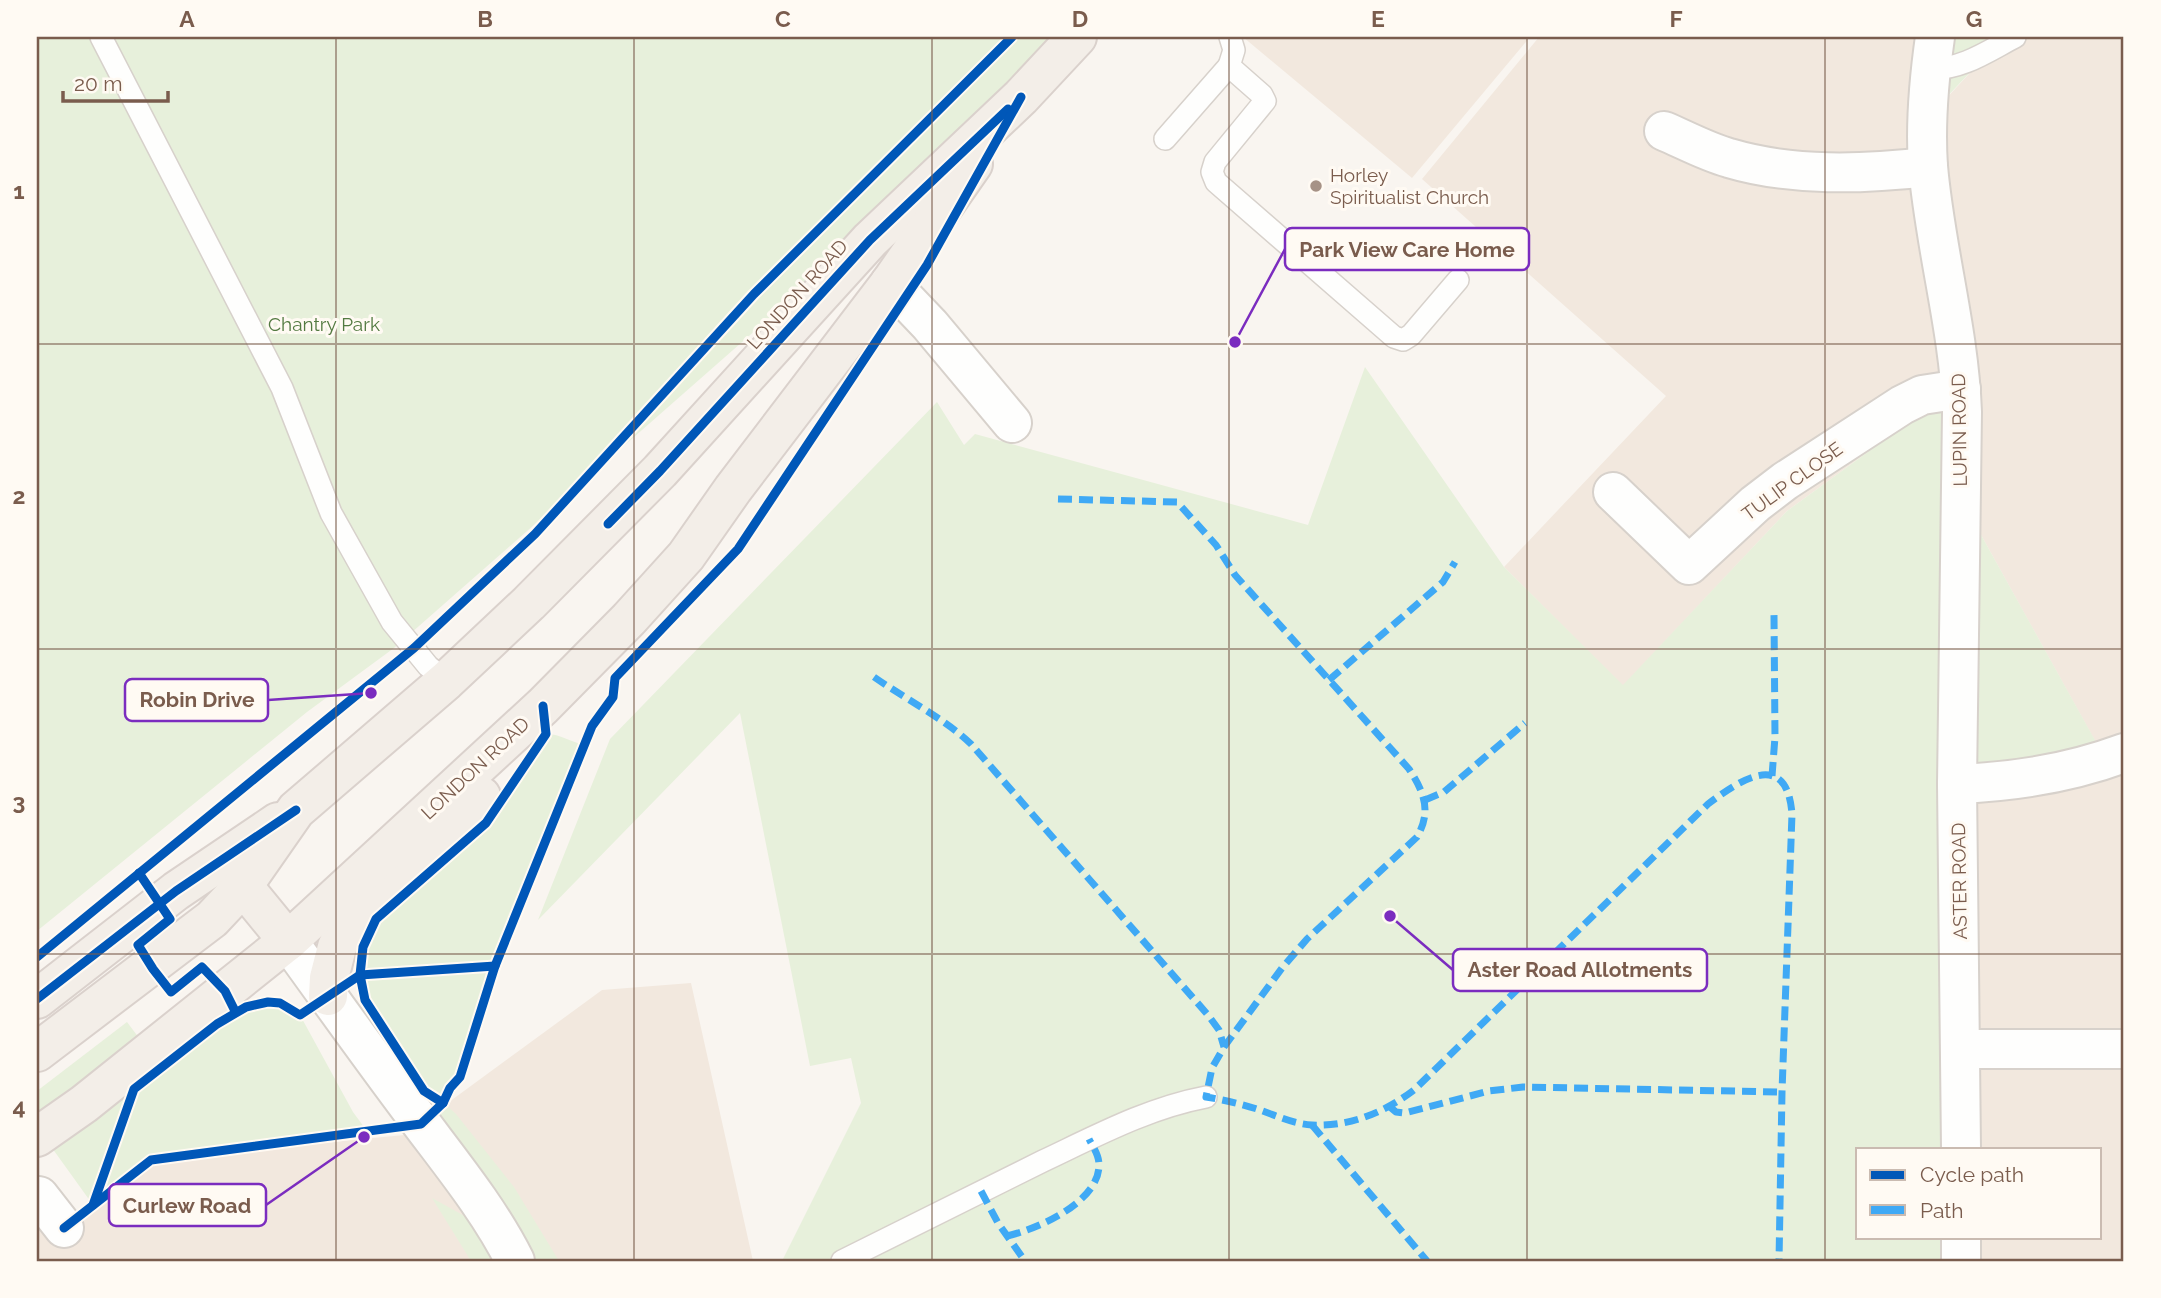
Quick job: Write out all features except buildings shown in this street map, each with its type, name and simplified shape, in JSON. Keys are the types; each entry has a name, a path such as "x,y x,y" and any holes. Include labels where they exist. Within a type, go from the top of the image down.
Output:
{"main road":[{"name":"LONDON ROAD","path":"37,1052 212,919 243,886 296,810 446,681 529,603 643,489 870,240 1021,97 1077,37"},
{"name":"LONDON ROAD","path":"37,1137 84,1104 288,941 528,719 629,619 686,556 733,489 890,283 1021,97"},
{"path":"328,996 329,978 337,947 352,916 408,870 480,797 507,760 528,719"},
{"path":"37,999 176,891 296,810"},
{"path":"243,886 288,941"}],"street":[{"name":"LUPIN ROAD","path":"1933,53 1927,119 1928,167 1961,389 1957,784"},
{"path":"1664,131 1727,158 1788,171 1880,172 1928,167"},
{"path":"890,283 930,325 1012,423"},
{"name":"TULIP CLOSE","path":"1613,492 1689,565 1755,504 1902,405 1922,395 1961,389"},
{"path":"1957,784 1989,783 2064,772 2124,753"},
{"name":"ASTER ROAD","path":"1957,784 1961,1148"},
{"path":"288,941 452,1163 515,1261"},
{"path":"1961,1049 2124,1049"},
{"path":"42,1194 64,1227"},
{"path":"1961,1238 1961,1261"}],"lane":[{"path":"101,37 282,388 331,513 392,622 428,666 446,681"},
{"path":"1165,139 1229,66 1234,50 1230,37"},
{"path":"1933,53 1950,68 1964,64 2015,37"},
{"path":"1229,66 1262,94 1265,101 1215,162 1212,172 1216,182 1394,337 1403,340 1412,335 1458,280"},
{"path":"842,1261 1089,1139 1177,1102 1206,1097"}],"shaded area":[{"path":"1243,37 1530,37 1412,178"},
{"path":"1539,37 1935,37 1943,102 1991,50 2015,37 2124,37 2124,1261 1961,1261 1961,1238 2102,1238 2102,1148 1961,1148 1957,784 2105,759 1960,497 1935,403 1787,511 1623,686 1504,567 1666,396 1422,179"},
{"path":"691,983 753,1261 37,1261 37,1197 64,1227 151,1160 404,1135 602,990"}],"green space":[{"name":"Chantry Park","path":"37,37 1077,37 1021,97 394,648 307,712 37,931"},
{"path":"1935,37 2015,37 1991,50 1943,101"},
{"path":"1365,367 1504,567 1623,685 1787,511 1935,403 1961,402 1960,497 2106,760 1958,784 1961,1148 1856,1148 1856,1238 1961,1238 1961,1261 782,1261 861,1103 851,1058 810,1066 740,713 538,920 610,739 937,402 964,445 975,434 1308,525"},
{"path":"546,734 585,745 495,966 460,1077 443,1102 424,1091 365,1000 361,988 360,962 367,936 376,919 486,823"},
{"path":"268,1002 280,1003 300,1015 353,1112 367,1131 151,1160 93,1205 42,1134 114,1103 235,1011"},
{"path":"127,1022 145,1046 37,1131 37,1091"},
{"path":"443,1102 456,1114 514,1187 559,1261 471,1261 432,1198 499,1235 421,1124"}],"marked path":[{"path":"1058,499 1177,502 1216,545 1235,575 1409,769 1424,802 1424,819 1417,837 1307,939 1282,968 1224,1047 1212,1068 1206,1097 1312,1125 1353,1121 1391,1105 1414,1090 1708,804 1734,786 1760,775 1772,776 1781,782 1788,794 1792,814 1779,1261"},
{"path":"1329,680 1443,582 1455,562"},
{"path":"1772,776 1775,737 1774,615"},
{"path":"874,677 937,717 971,744 1208,1015 1219,1030 1224,1047"},
{"path":"1425,800 1444,792 1525,723"},
{"path":"1390,1107 1396,1112 1405,1113 1489,1091 1523,1087 1782,1092"},
{"path":"1312,1125 1427,1261"},
{"path":"1007,1236 1065,1212 1089,1191 1099,1165 1089,1139"},
{"path":"981,1191 998,1223 1025,1261"}],"cycle path":[{"path":"37,957 414,648 535,534 754,294 1012,37"},
{"path":"64,1228 151,1160 421,1124 443,1103 450,1088 460,1077 495,966 592,726 613,697 615,678 738,549 927,265 1021,97"},
{"path":"608,524 660,471 870,240 1008,109"},
{"path":"443,1103 424,1091 365,1000 360,975 363,947 376,919 486,823 546,734 543,706"},
{"path":"37,999 176,891 296,810"},
{"path":"139,873 170,919 138,945 153,969 171,992 202,967 225,991 235,1011"},
{"path":"93,1205 134,1089 217,1024 246,1007 268,1002 280,1003 300,1015 360,975 495,966"}],"place":[{"name":"Horley Spiritualist Church","path":"1316,186"},
{"name":"Park View Care Home","path":"1235,342"},
{"name":"Robin Drive","path":"371,693"},
{"name":"Aster Road Allotments","path":"1390,916"},
{"name":"Curlew Road","path":"364,1137"}]}
